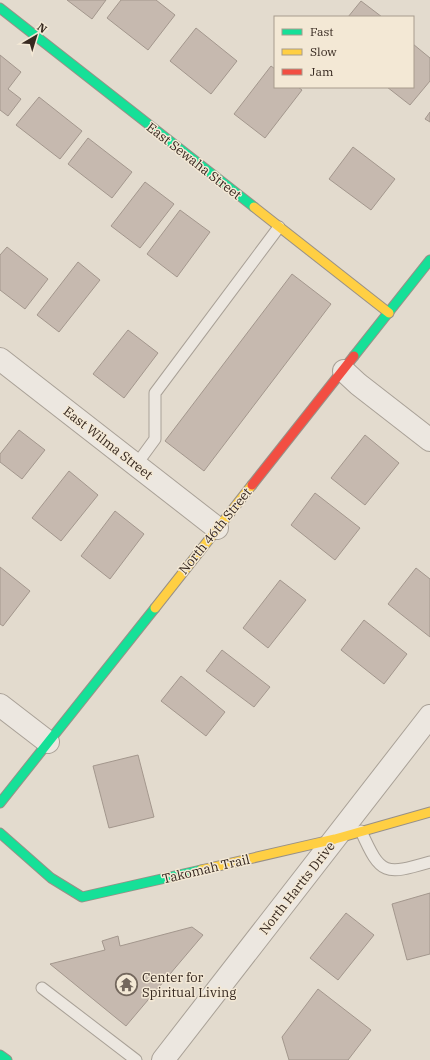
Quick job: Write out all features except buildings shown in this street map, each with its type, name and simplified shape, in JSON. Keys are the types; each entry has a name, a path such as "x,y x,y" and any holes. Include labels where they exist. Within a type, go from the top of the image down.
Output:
{"street":[{"name":"East Sewaha Street","path":"0,8 389,313"},
{"name":"North 46th Street","path":"0,803 217,528 344,371 430,260"},
{"name":"East Wilma Street","path":"0,359 217,528"},
{"path":"344,371 430,440"},
{"path":"0,706 48,742"},
{"name":"North Hartts Drive","path":"163,1060 430,716"},
{"name":"Takomah Trail","path":"0,833 51,878 82,897 335,839 430,812"},
{"path":"0,1055 7,1060"}],"lane":[{"path":"136,465 155,439 155,392 279,227"},
{"path":"361,831 378,863 388,870 398,871 430,862"},
{"path":"42,988 136,1060"}],"traffic: fast":[{"path":"0,8 254,207"},
{"path":"354,356 430,260"},
{"path":"0,803 155,608"},
{"path":"0,833 51,878 82,897 201,870"},
{"path":"0,1055 7,1060"}],"traffic: slow":[{"path":"254,207 389,313"},
{"path":"155,608 252,485"},
{"path":"201,870 335,839 430,812"}],"traffic: jam":[{"path":"252,485 354,356"}],"place":[{"name":"Center for Spiritual Living","path":"126,984"}]}
